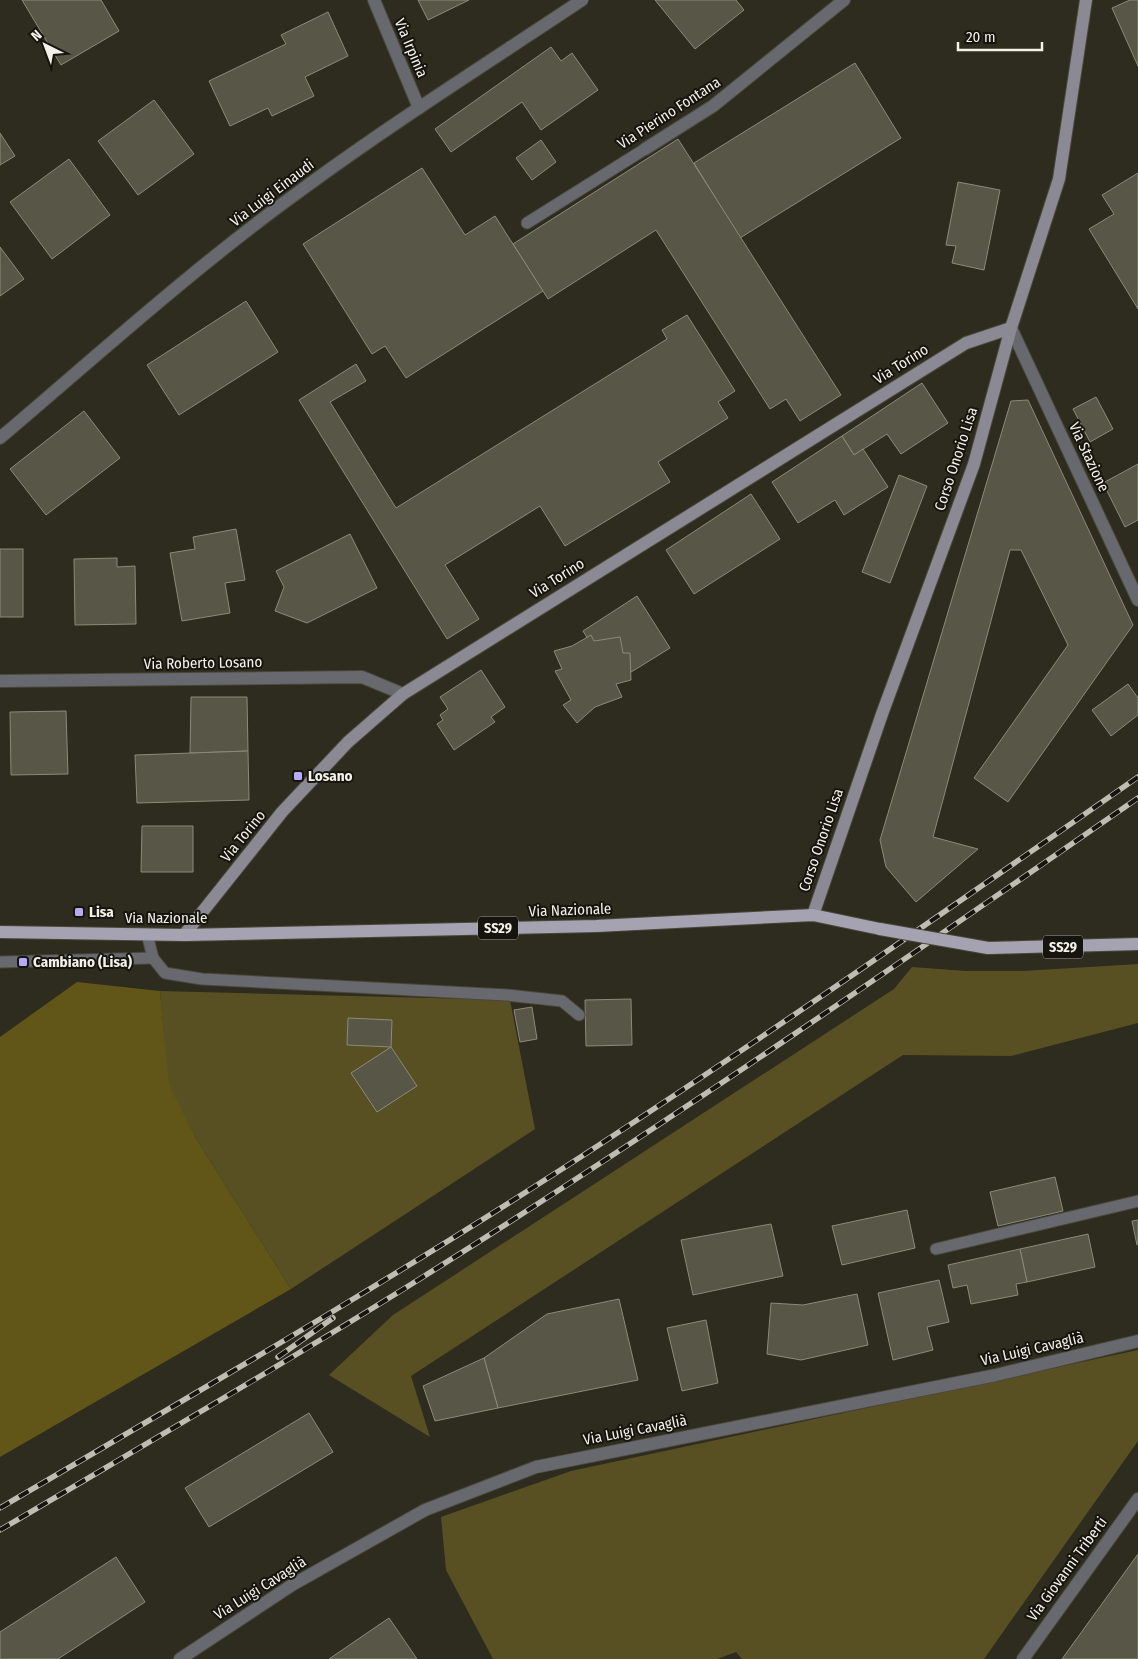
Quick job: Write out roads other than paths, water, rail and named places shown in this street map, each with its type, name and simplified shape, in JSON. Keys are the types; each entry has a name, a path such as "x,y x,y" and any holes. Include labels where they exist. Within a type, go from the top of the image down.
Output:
{"main road":[{"name":"Via Nazionale","path":"0,932 184,935 596,926 813,916 988,948 1138,944"}],"street":[{"name":"Via Irpinia","path":"374,0 419,108"},
{"name":"Via Luigi Einaudi","path":"0,438 182,284 302,189 419,108 582,0"},
{"name":"Via Pierino Fontana","path":"645,149 713,106 844,0"},
{"name":"Corso Onorio Lisa","path":"813,916 882,714 974,464 1011,328 1059,179 1086,0"},
{"name":"Via Stazione","path":"1011,328 1138,600"},
{"name":"Via Torino","path":"184,935 282,812 348,742 403,694 966,343 1011,328"},
{"name":"Via Roberto Losano","path":"0,681 362,677 403,694"},
{"name":"Via Luigi Cavaglià","path":"180,1659 292,1585 425,1510 536,1467 996,1375 1138,1341"},
{"name":"Via Giovanni Triberti","path":"1023,1659 1138,1499"}],"lane":[{"name":"Via Pierino Fontana","path":"527,223 645,149"},
{"path":"147,934 153,958 165,973 202,979 516,996 562,1001 579,1016"},
{"path":"0,962 153,958"},
{"path":"936,1250 1138,1201"}],"railway":[{"path":"0,1508 151,1420 525,1193 802,1009 1138,777"},
{"path":"0,1530 320,1340 516,1218 785,1041 1138,798"},
{"path":"278,1357 333,1318"}],"place":[{"name":"Losano","path":"298,776"},
{"name":"Lisa","path":"79,912"},
{"name":"Cambiano (Lisa)","path":"23,962"}]}
